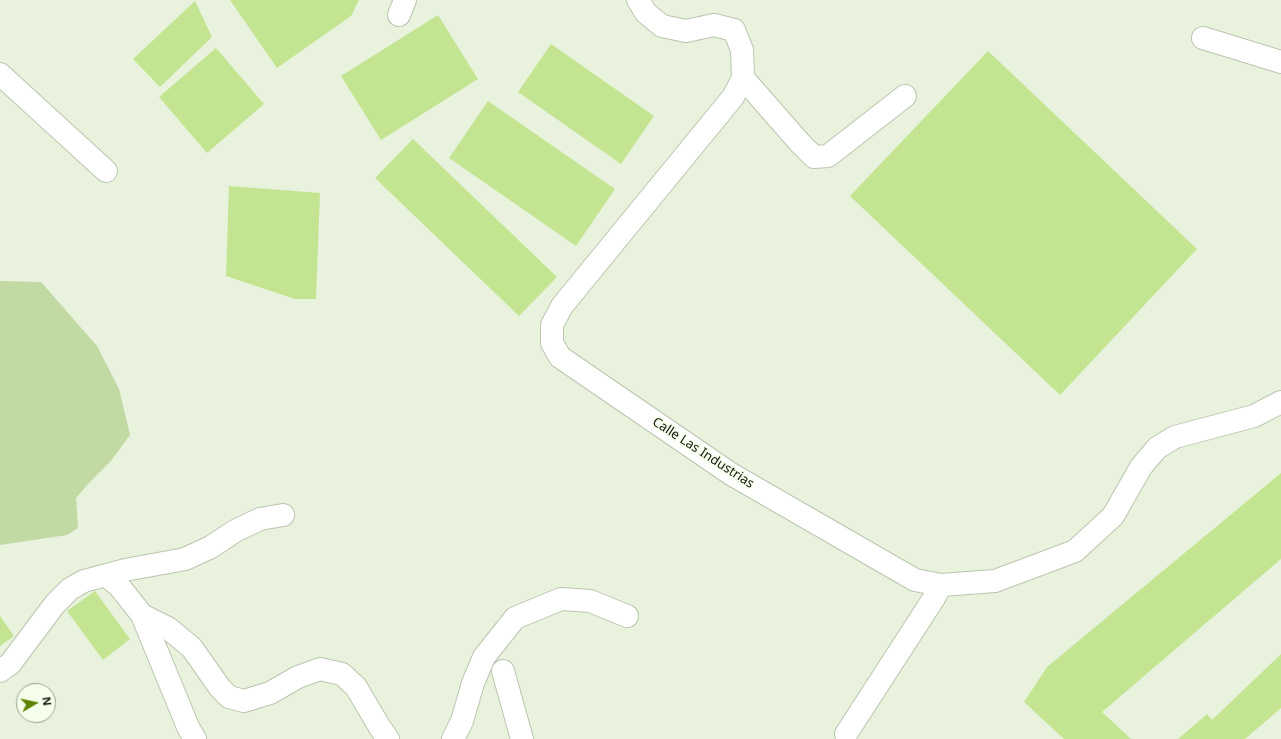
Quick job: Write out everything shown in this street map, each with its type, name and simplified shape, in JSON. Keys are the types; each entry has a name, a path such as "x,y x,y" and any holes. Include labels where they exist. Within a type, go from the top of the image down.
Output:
{"street":[{"name":"Calle Las Industrias","path":"647,4 662,26 686,31 714,25 734,30 742,50 743,78 733,97 562,306 552,325 552,343 560,357 732,474 915,580 941,585 995,581 1075,551 1113,516 1141,468 1157,448 1175,437 1254,416 1281,402"},
{"path":"1203,38 1281,62"},
{"path":"0,74 106,171"},
{"path":"743,78 814,157 828,156 905,96"},
{"path":"0,671 10,664 55,604 70,589 84,581 125,570 184,559 211,547 235,531 260,519 283,515"},
{"path":"107,576 119,586 142,615 188,727 195,739"},
{"path":"846,734 941,585"},
{"path":"453,739 462,722 473,683 484,657 515,618 561,599 590,601 626,616"},
{"path":"142,615 168,628 192,648 220,688 229,697 244,700 270,693 298,677 320,669 342,674 356,688 378,726 388,739"},
{"path":"503,671 522,739"}],"green space":[{"path":"0,281 41,282 97,346 119,389 130,435 110,462 76,498 78,528 67,535 0,545"}],"building":[{"path":"230,0 359,0 351,16 277,68"},
{"path":"195,1 212,37 160,87 133,59"},
{"path":"438,15 478,79 381,140 341,76"},
{"path":"551,44 654,116 621,164 518,92"},
{"path":"216,48 264,104 207,153 159,97"},
{"path":"988,51 1197,249 1060,395 850,196"},
{"path":"488,101 615,189 576,246 449,158"},
{"path":"413,139 557,277 519,316 375,178"},
{"path":"229,186 320,193 316,299 295,299 226,276"},
{"path":"1281,473 1281,559 1102,712 1131,739 1064,739 1024,702 1047,667"},
{"path":"95,591 130,639 103,660 67,611"},
{"path":"0,616 14,636 0,646"},
{"path":"1281,654 1281,708 1245,739 1178,739 1207,714 1212,720"}]}
